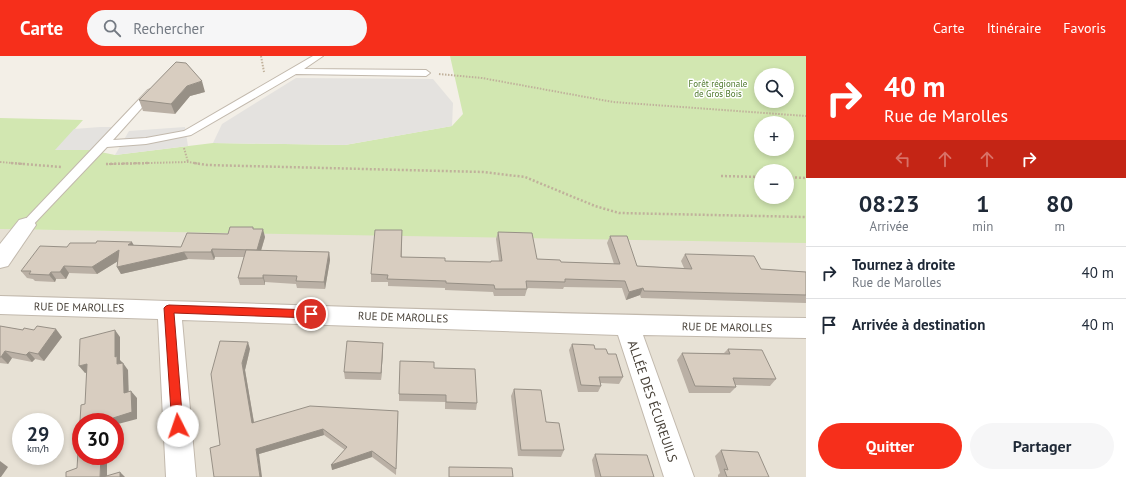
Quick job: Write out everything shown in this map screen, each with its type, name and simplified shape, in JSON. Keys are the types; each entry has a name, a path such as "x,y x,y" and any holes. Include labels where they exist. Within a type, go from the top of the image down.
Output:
{"street":[{"path":"0,260 26,225"},
{"name":"RUE DE MAROLLES","path":"0,305 169,308 627,325 806,328"},
{"path":"169,308 181,477"},
{"name":"ALLÉE DES ÉCUREUILS","path":"627,325 679,477"}],"lane":[{"path":"104,144 146,141 187,133 318,56"},
{"path":"294,71 426,73"},
{"path":"26,225 160,83"}],"path":[{"path":"426,73 482,78 613,102 806,116"},
{"path":"0,162 71,168 188,162 207,165 483,172 525,177 595,206 619,213 806,217"},
{"path":"721,176 754,177"},
{"path":"794,177 806,178"}],"shaded area":[{"path":"296,78 433,79 453,103 452,126 345,145 213,143 222,124"},
{"path":"112,127 91,150 55,150 74,129"},
{"path":"185,127 188,146 115,155 129,131"},
{"path":"0,229 806,241 806,477 0,477"}],"green space":[{"name":"Forêt régionale de Gros Bois","path":"450,56 806,56 806,243 0,229 0,118 83,120 56,150 91,150 115,155 213,143 345,145 452,126 463,114"}],"building":[{"path":"176,62 186,63 202,81 187,86 171,104 139,100"},
{"path":"230,227 253,227 253,229 263,229 257,250 212,249 211,252 184,252 117,267 119,250 92,267 64,266 60,272 51,272 49,275 29,274 31,271 21,271 40,246 67,247 70,243 96,243 97,241 132,242 128,245 181,247 187,233 228,234"},
{"path":"375,230 402,230 401,257 445,258 445,261 502,261 498,232 532,233 537,259 560,260 561,262 620,264 610,236 627,236 637,266 692,269 685,254 754,256 761,269 806,272 806,295 644,291 643,288 629,292 625,281 565,279 565,282 526,281 527,289 495,289 494,285 446,283 446,281 387,279 388,275 371,274"},
{"path":"246,250 329,252 324,282 296,281 297,276 263,275 263,278 238,278"},
{"path":"0,326 23,330 24,328 34,330 37,326 56,329 38,354 29,352 26,355 5,351 0,357"},
{"path":"115,330 115,357 117,356 117,364 123,363 124,393 131,391 132,412 124,415 124,413 80,413 81,405 85,404 87,364 79,366 80,339"},
{"path":"220,341 248,342 242,363 252,423 310,406 398,411 396,469 372,451 331,465 347,447 323,429 256,449 260,477 214,477 210,448 220,445 211,374"},
{"path":"347,341 383,343 381,373 344,372"},
{"path":"572,344 594,345 595,349 606,349 608,354 616,354 623,377 599,377 601,386 581,385"},
{"path":"728,349 762,350 776,379 733,378 736,387 695,386 682,353 730,354"},
{"path":"400,361 434,362 434,368 475,369 477,403 446,402 446,395 399,394"},
{"path":"514,389 541,390 546,422 559,423 564,450 521,450"},
{"path":"721,450 758,452 769,477 727,477 724,469 728,470"},
{"path":"595,454 647,455 654,477 601,477"},
{"path":"77,465 101,465 100,477 66,477 66,472 77,468"},
{"path":"449,467 512,468 513,477 449,477"},
{"path":"120,472 120,477 103,477"}],"route":[{"path":"178,426 169,308 311,314"}]}
